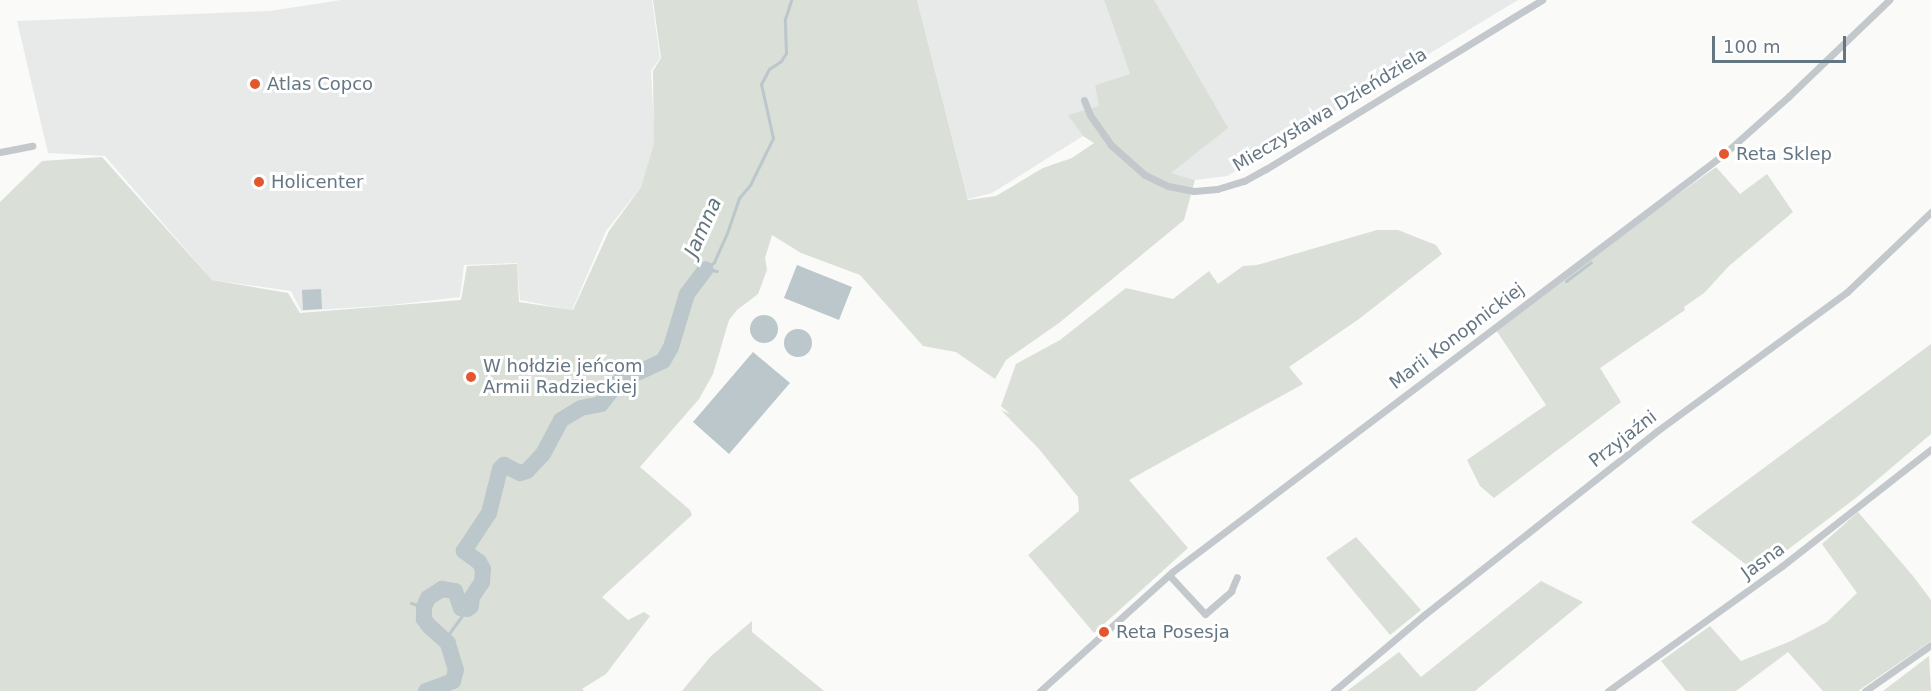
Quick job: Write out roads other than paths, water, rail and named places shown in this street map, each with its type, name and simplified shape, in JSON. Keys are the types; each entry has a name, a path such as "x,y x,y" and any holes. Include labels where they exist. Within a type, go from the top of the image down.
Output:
{"street":[{"name":"Mieczysława Dzieńdziela","path":"1084,100 1090,115 1111,145 1145,175 1168,186 1194,191 1217,189 1244,181 1266,169 1542,0"},
{"name":"Marii Konopnickiej","path":"1040,691 1169,575 1724,154 1790,96 1889,0"},
{"path":"0,152 32,146"},
{"name":"Przyjaźni","path":"1334,691 1424,615 1657,430 1847,292 1931,212"},
{"name":"Jasna","path":"1608,691 1782,566 1931,449"},
{"path":"1169,575 1205,614 1231,591 1237,577"},
{"path":"1865,691 1931,645"}],"waterway":[{"name":"Jamna","path":"706,269 714,262 739,198 750,185 773,138 761,84 769,69 781,61 786,53 785,19 791,0"},
{"path":"1566,281 1591,262"},
{"path":"706,269 717,271"},
{"name":"Jamna","path":"426,691 453,681 456,670 448,643 424,619 424,607 428,598 442,589 455,591 461,608 467,609 471,606 472,597 482,582 483,569 479,562 464,551 489,513 500,469 504,465 520,473 527,471 543,454 561,420 581,408 601,404 618,382 663,361 671,347 687,294 706,269"},
{"path":"411,603 424,607"},
{"path":"445,639 467,609"}],"place":[{"name":"Atlas Copco","path":"255,84"},
{"name":"Reta Sklep","path":"1724,154"},
{"name":"Holicenter","path":"259,182"},
{"name":"W hołdzie jeńcom Armii Radzieckiej","path":"471,377"},
{"name":"Reta Posesja","path":"1104,632"}]}
